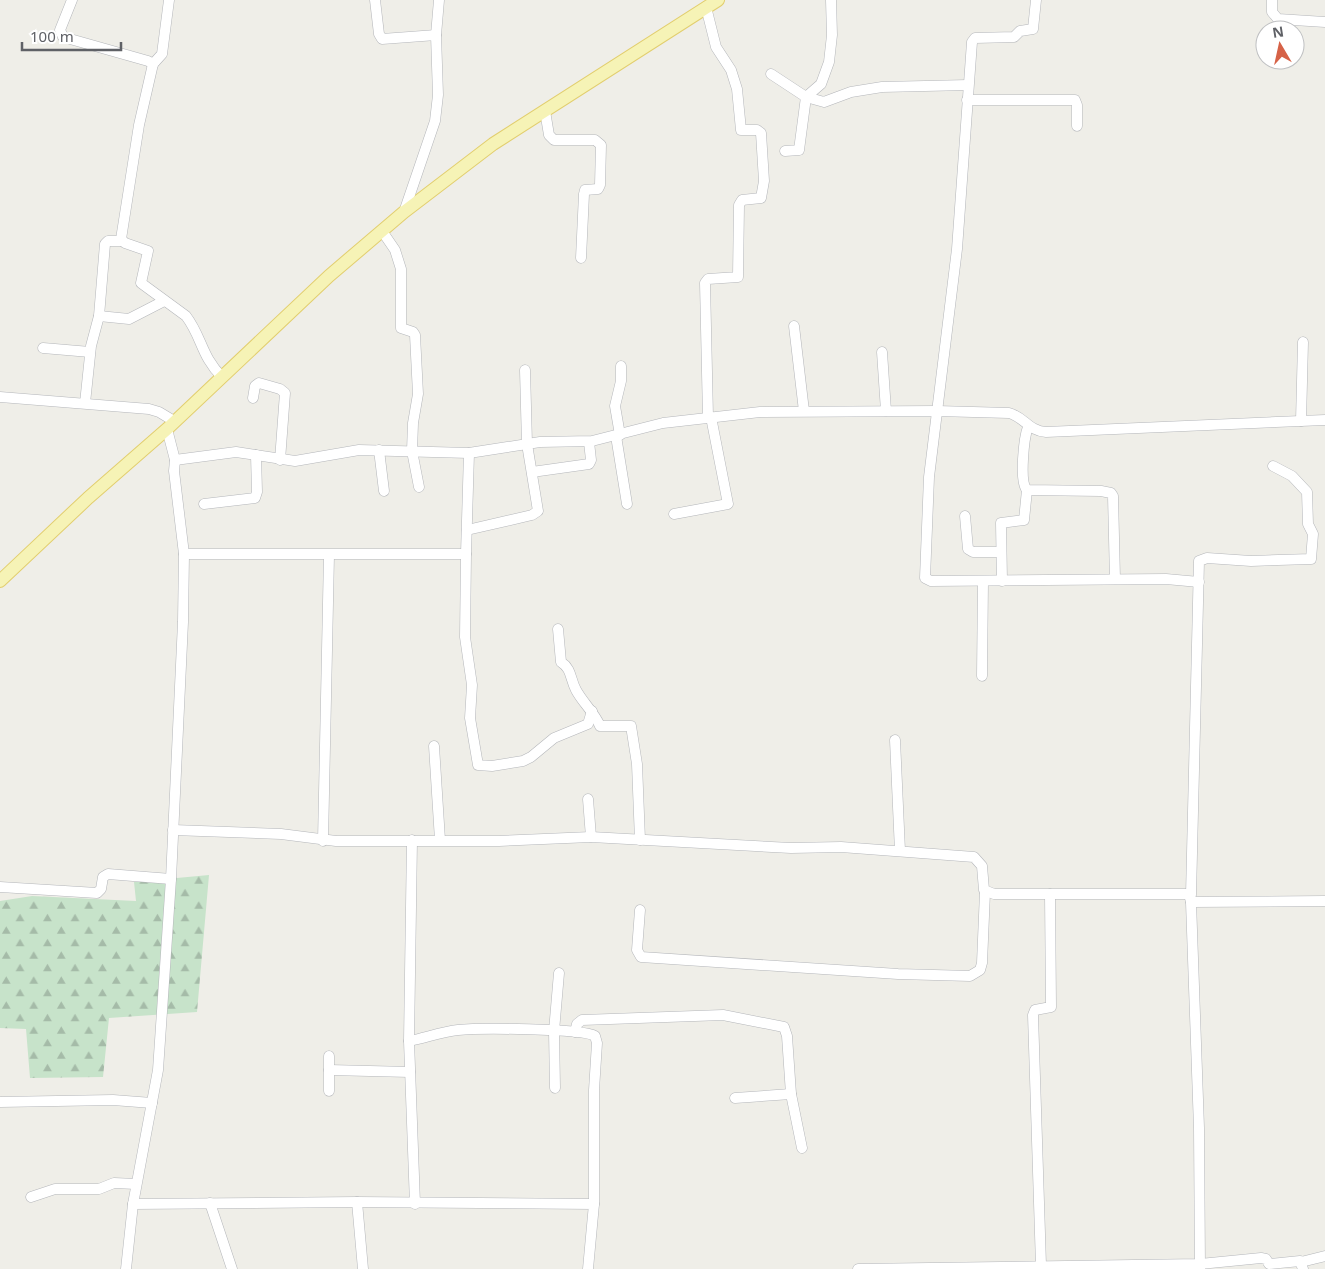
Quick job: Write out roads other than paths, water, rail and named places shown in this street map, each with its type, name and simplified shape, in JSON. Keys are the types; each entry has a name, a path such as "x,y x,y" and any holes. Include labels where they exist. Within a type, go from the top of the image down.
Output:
{"main road":[{"path":"0,581 329,276 404,212 478,155 718,0"}],"street":[{"path":"72,0 60,30 63,37 153,64"},
{"path":"122,241 139,125 153,64 162,54 169,0"},
{"path":"375,0 379,34 382,39 436,35"},
{"path":"404,212 435,122 438,95 436,35 439,0"},
{"path":"785,151 799,150 806,97 821,84 829,62 832,35 831,0"},
{"path":"1036,0 1033,29 1020,31 1014,37 973,39 957,249 928,484 925,578 931,580 983,581 1115,580 1199,582"},
{"path":"1272,0 1272,12 1278,19 1325,22"},
{"path":"674,514 726,507 728,504 710,417 704,283 708,279 738,277 739,205 742,200 761,198 764,181 761,133 757,130 741,130 737,88 731,70 716,47 706,7"},
{"path":"771,74 806,97 818,102 829,102 851,92 882,87 968,85"},
{"path":"967,100 1075,100 1077,105 1077,126"},
{"path":"545,111 549,135 554,140 595,140 601,145 600,185 598,189 585,190 584,194 580,258"},
{"path":"382,231 395,250 401,269 401,328 413,332 415,335 418,394 412,423 412,451 419,486"},
{"path":"85,404 90,352 99,316 105,244 108,241 122,241 148,252 141,283 186,316 192,323 206,360 222,377"},
{"path":"99,316 129,319 164,301"},
{"path":"794,326 804,411"},
{"path":"1301,421 1303,342"},
{"path":"43,348 90,352"},
{"path":"882,352 886,411"},
{"path":"621,366 621,381 615,406 628,504"},
{"path":"466,530 536,514 538,508 527,444 525,370"},
{"path":"253,398 255,386 259,383 280,389 285,393 280,460"},
{"path":"0,397 154,410 170,425 184,554 183,622 171,879 158,1070 136,1184 126,1269"},
{"path":"175,460 236,452 295,461 344,451 379,450 469,453 527,444 589,442 618,436 655,424 760,412 937,411 1009,413 1020,418 1028,427 1046,432 1325,420"},
{"path":"1002,580 1001,523 1024,520 1026,490 1023,483 1025,437 1028,427"},
{"path":"532,472 589,464 591,460 589,442"},
{"path":"379,450 384,491"},
{"path":"469,453 465,637 472,685 470,718 478,765 503,765 531,757 554,738 584,726 590,718 592,711"},
{"path":"204,504 255,498 257,492 256,455"},
{"path":"1200,1267 1199,1128 1191,899 1198,564 1201,559 1251,561 1311,559 1313,534 1308,524 1307,492 1301,483 1292,476 1273,466"},
{"path":"1026,490 1110,493 1113,502 1115,580"},
{"path":"965,516 967,546 970,551 1001,552"},
{"path":"184,554 466,554"},
{"path":"322,841 329,555"},
{"path":"982,676 983,581"},
{"path":"558,629 561,662 569,669 575,689 602,727 631,726 638,764 640,840"},
{"path":"895,740 900,851"},
{"path":"434,746 440,840"},
{"path":"588,799 591,836"},
{"path":"173,830 281,834 322,841 499,841 591,836 640,840 900,851 974,857 982,866 985,892 982,963 980,970 970,976 898,974 641,956 637,950 640,910"},
{"path":"412,840 409,1041 414,1204"},
{"path":"0,887 97,893 101,889 103,877 108,874 171,879"},
{"path":"985,892 994,894 1155,893 1191,899 1325,900"},
{"path":"1041,1265 1033,1015 1035,1010 1050,1006 1050,894"},
{"path":"555,1088 554,1030 559,973"},
{"path":"575,1032 577,1024 582,1020 723,1015 780,1024 786,1030 791,1094 802,1148"},
{"path":"409,1041 458,1030 554,1030 592,1034 596,1038 594,1204 588,1269"},
{"path":"329,1056 329,1091"},
{"path":"329,1070 410,1072"},
{"path":"735,1098 791,1094"},
{"path":"0,1102 104,1100 152,1104"},
{"path":"31,1197 55,1189 99,1189 114,1183 136,1184"},
{"path":"133,1204 358,1202 414,1204 594,1204"},
{"path":"358,1202 363,1269"},
{"path":"210,1204 232,1269"},
{"path":"858,1269 1041,1265 1200,1267 1261,1258 1266,1259 1269,1264 1297,1260 1302,1266 1325,1256"}]}
